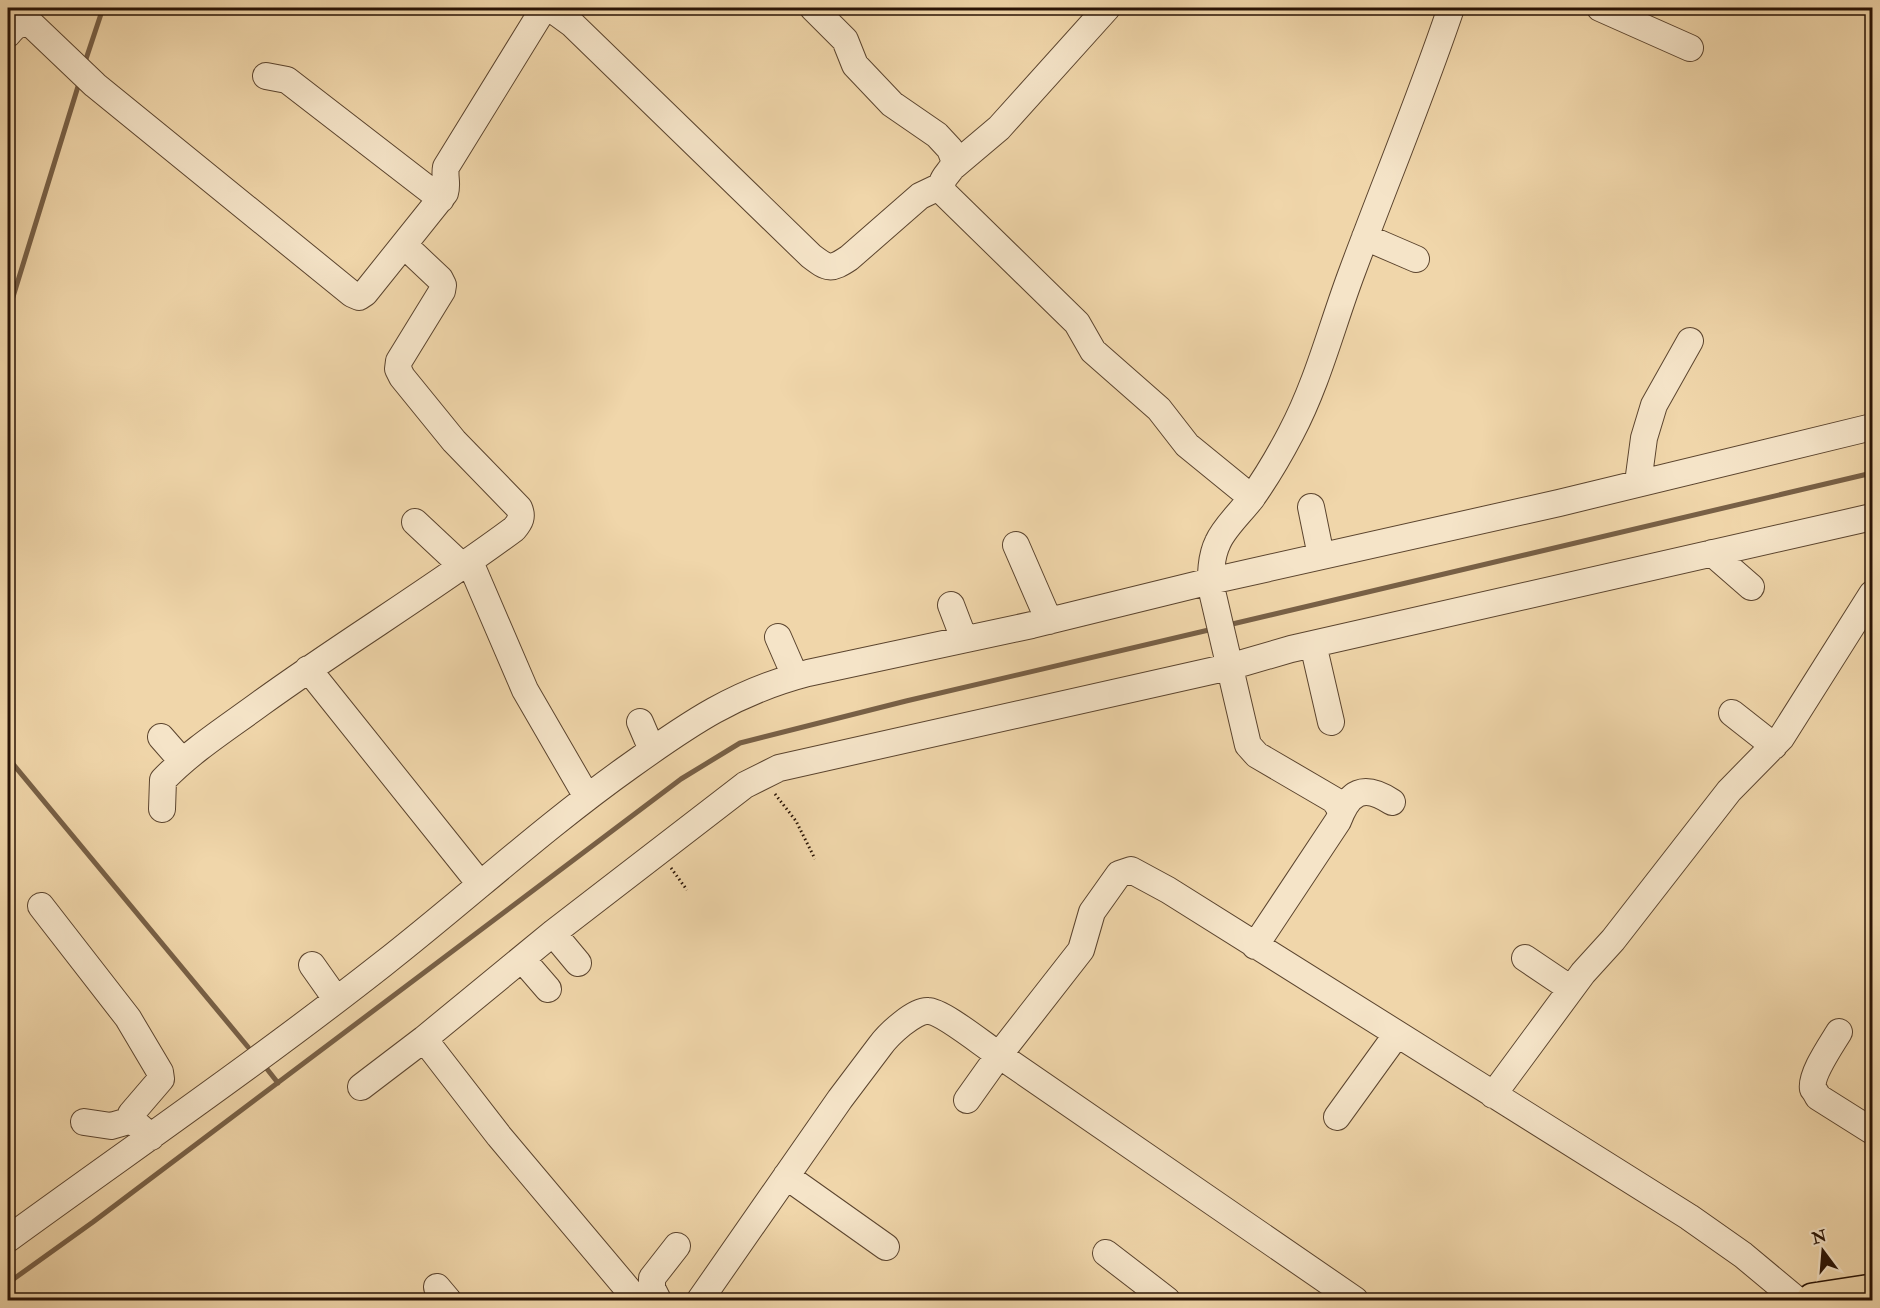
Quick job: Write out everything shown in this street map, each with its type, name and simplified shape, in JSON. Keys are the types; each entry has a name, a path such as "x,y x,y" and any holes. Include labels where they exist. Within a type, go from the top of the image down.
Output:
{"main road":[{"path":"1813,1300 1872,1291"}],"street":[{"path":"8,34 14,26 22,23 31,24 94,85 358,297 365,293 445,193 448,184 444,174 446,166 544,8"},
{"path":"550,8 572,24 811,256 824,266 836,267 947,176 999,128 1107,8"},
{"path":"813,8 842,36 855,65 892,104 928,127 946,144 954,157 947,176 945,194 1077,323 1093,351 1159,409 1187,445 1252,498"},
{"path":"1341,810 1334,800 1252,752 1245,737 1212,586 1218,541 1252,498 1276,460 1299,415 1315,378 1450,8"},
{"path":"1600,8 1690,48"},
{"path":"266,76 287,81 441,199"},
{"path":"1365,237 1416,259"},
{"path":"162,809 163,780 182,761 308,669 466,564 520,523 522,514 519,507 454,441 398,369 399,361 442,291 443,285 440,279 404,245"},
{"path":"1638,483 1644,438 1654,405 1690,341"},
{"path":"9,1236 152,1137 380,966 587,797 685,726 740,696 795,676 1212,586 1321,556 1872,427"},
{"path":"1311,507 1321,556"},
{"path":"362,1087 553,933 745,785 779,768 1228,662 1872,517"},
{"path":"415,522 466,564 525,690 587,797"},
{"path":"1016,545 1049,621"},
{"path":"1713,553 1750,587"},
{"path":"1493,1095 1582,973 1613,940 1729,791 1781,738 1872,596"},
{"path":"951,605 964,639"},
{"path":"778,637 795,676"},
{"path":"1313,644 1331,722"},
{"path":"308,669 480,884"},
{"path":"1732,713 1774,746"},
{"path":"640,722 652,750"},
{"path":"161,736 182,761"},
{"path":"1255,946 1338,821 1341,810 1353,795 1362,792 1381,795 1392,802"},
{"path":"967,1100 1081,950 1086,940 1092,912 1119,874 1131,870 1168,890 1689,1217 1743,1255 1797,1300"},
{"path":"41,906 128,1018 160,1072 161,1079 131,1113 132,1120 139,1128 152,1137"},
{"path":"553,933 578,963"},
{"path":"1525,958 1570,989"},
{"path":"522,959 548,990"},
{"path":"312,965 336,999"},
{"path":"700,1300 886,1037 921,1011 933,1012 999,1055 1354,1300"},
{"path":"1839,1032 1819,1066 1813,1081 1813,1090 1818,1097 1872,1131"},
{"path":"1337,1117 1397,1034"},
{"path":"424,1039 499,1137 637,1300"},
{"path":"84,1122 111,1126 132,1120"},
{"path":"786,1176 886,1247"},
{"path":"658,1300 652,1288 652,1278 677,1246"},
{"path":"1106,1254 1167,1300"}],"path":[{"path":"761,776 796,821 815,859"},
{"path":"659,852 687,890"}],"waterway":[{"path":"84,65 103,8"},
{"path":"8,313 80,80"},
{"path":"1228,625 1872,473"},
{"path":"8,1283 93,1222 681,779 740,743 906,701 1213,629"},
{"path":"8,758 248,1047"},
{"path":"267,1069 278,1083"}]}
